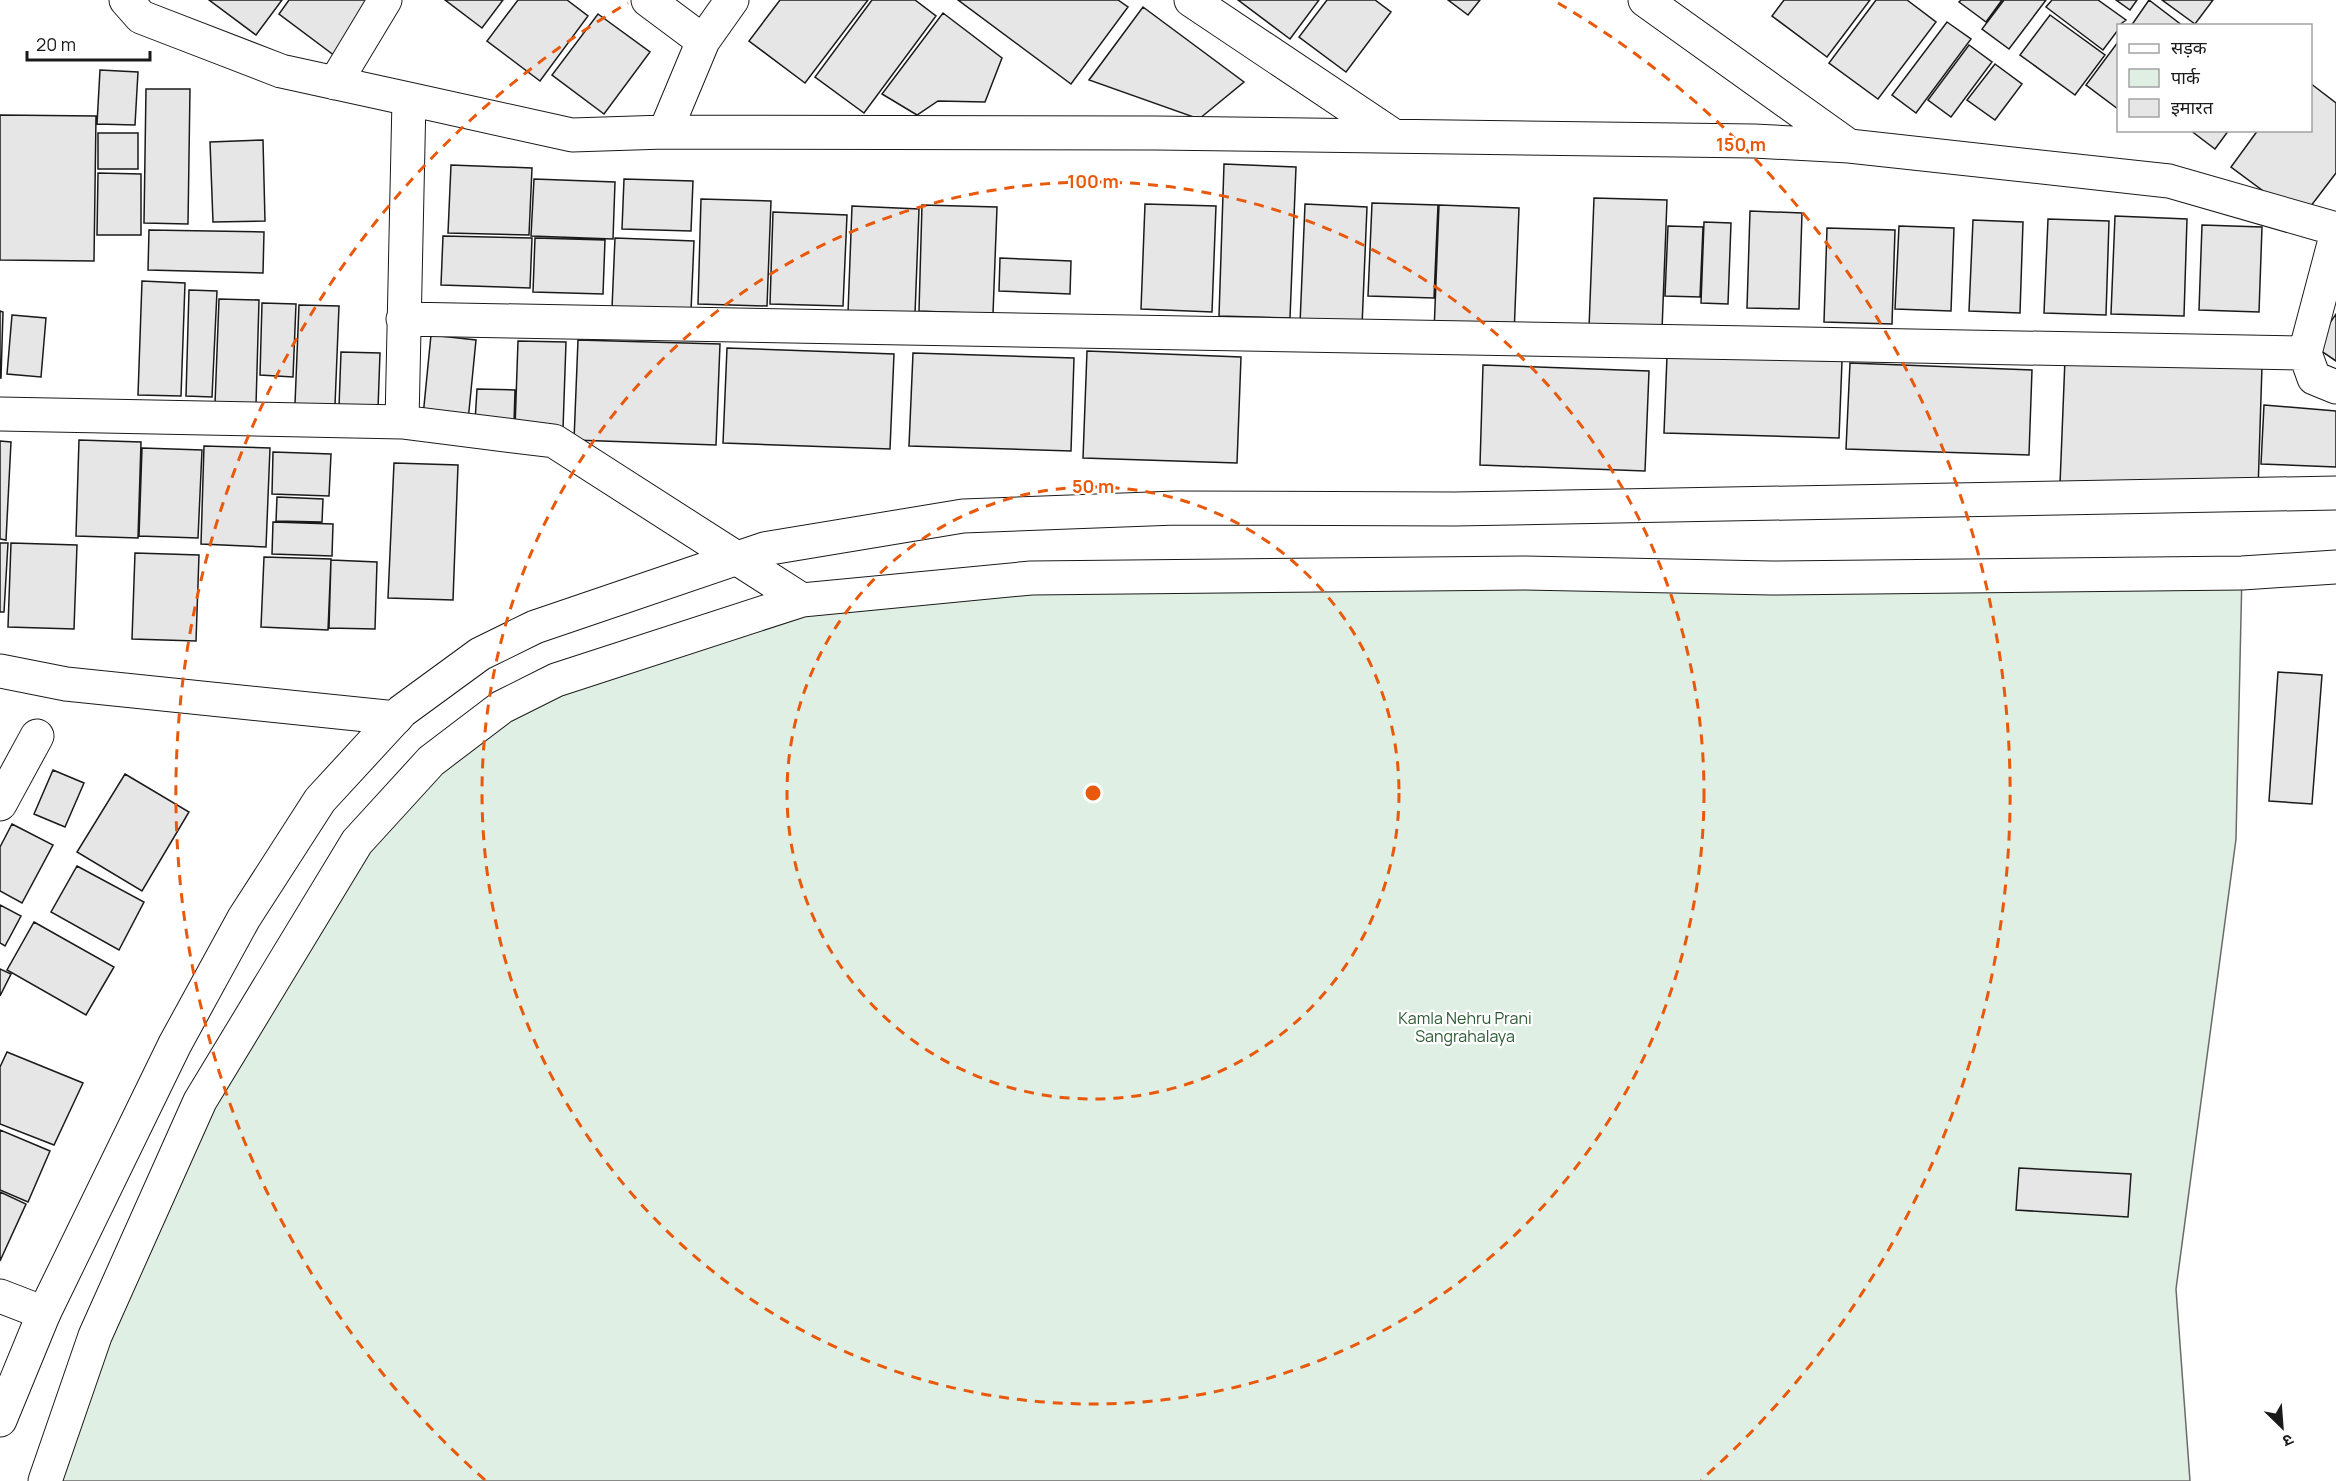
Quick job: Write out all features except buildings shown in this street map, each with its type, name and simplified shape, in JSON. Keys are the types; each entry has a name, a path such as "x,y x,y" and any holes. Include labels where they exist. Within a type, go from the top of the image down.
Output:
{"street":[{"path":"126,0 141,17 281,71 573,135 665,132 1394,136 1754,141 1850,146 2169,181 2336,230"},
{"path":"335,83 385,0"},
{"path":"648,0 703,40"},
{"path":"665,132 703,40 732,0"},
{"path":"1191,0 1394,136"},
{"path":"1645,0 1850,146"},
{"path":"402,422 409,99"},
{"path":"2336,236 2305,353 2314,378 2336,387"},
{"path":"403,319 2305,353"},
{"path":"0,414 402,422 554,441 733,558 802,600"},
{"path":"0,1420 44,1313 175,1044 244,918 320,800 402,711 480,654 526,632 764,549 963,516 1176,508 1455,509 2336,494"},
{"path":"45,1481 95,1336 200,1101 357,842 431,761 502,707 556,680 802,600 1031,578 1513,573 1795,578 2242,573 2336,567"},
{"path":"0,671 66,684 396,718"},
{"path":"0,804 37,736"},
{"path":"0,1296 44,1313"}],"green space":[{"name":"Kamla Nehru Prani Sangrahalaya","path":"2242,573 2236,839 2176,1289 2190,1481 45,1481 200,1101 357,842 502,707 861,597"}]}
